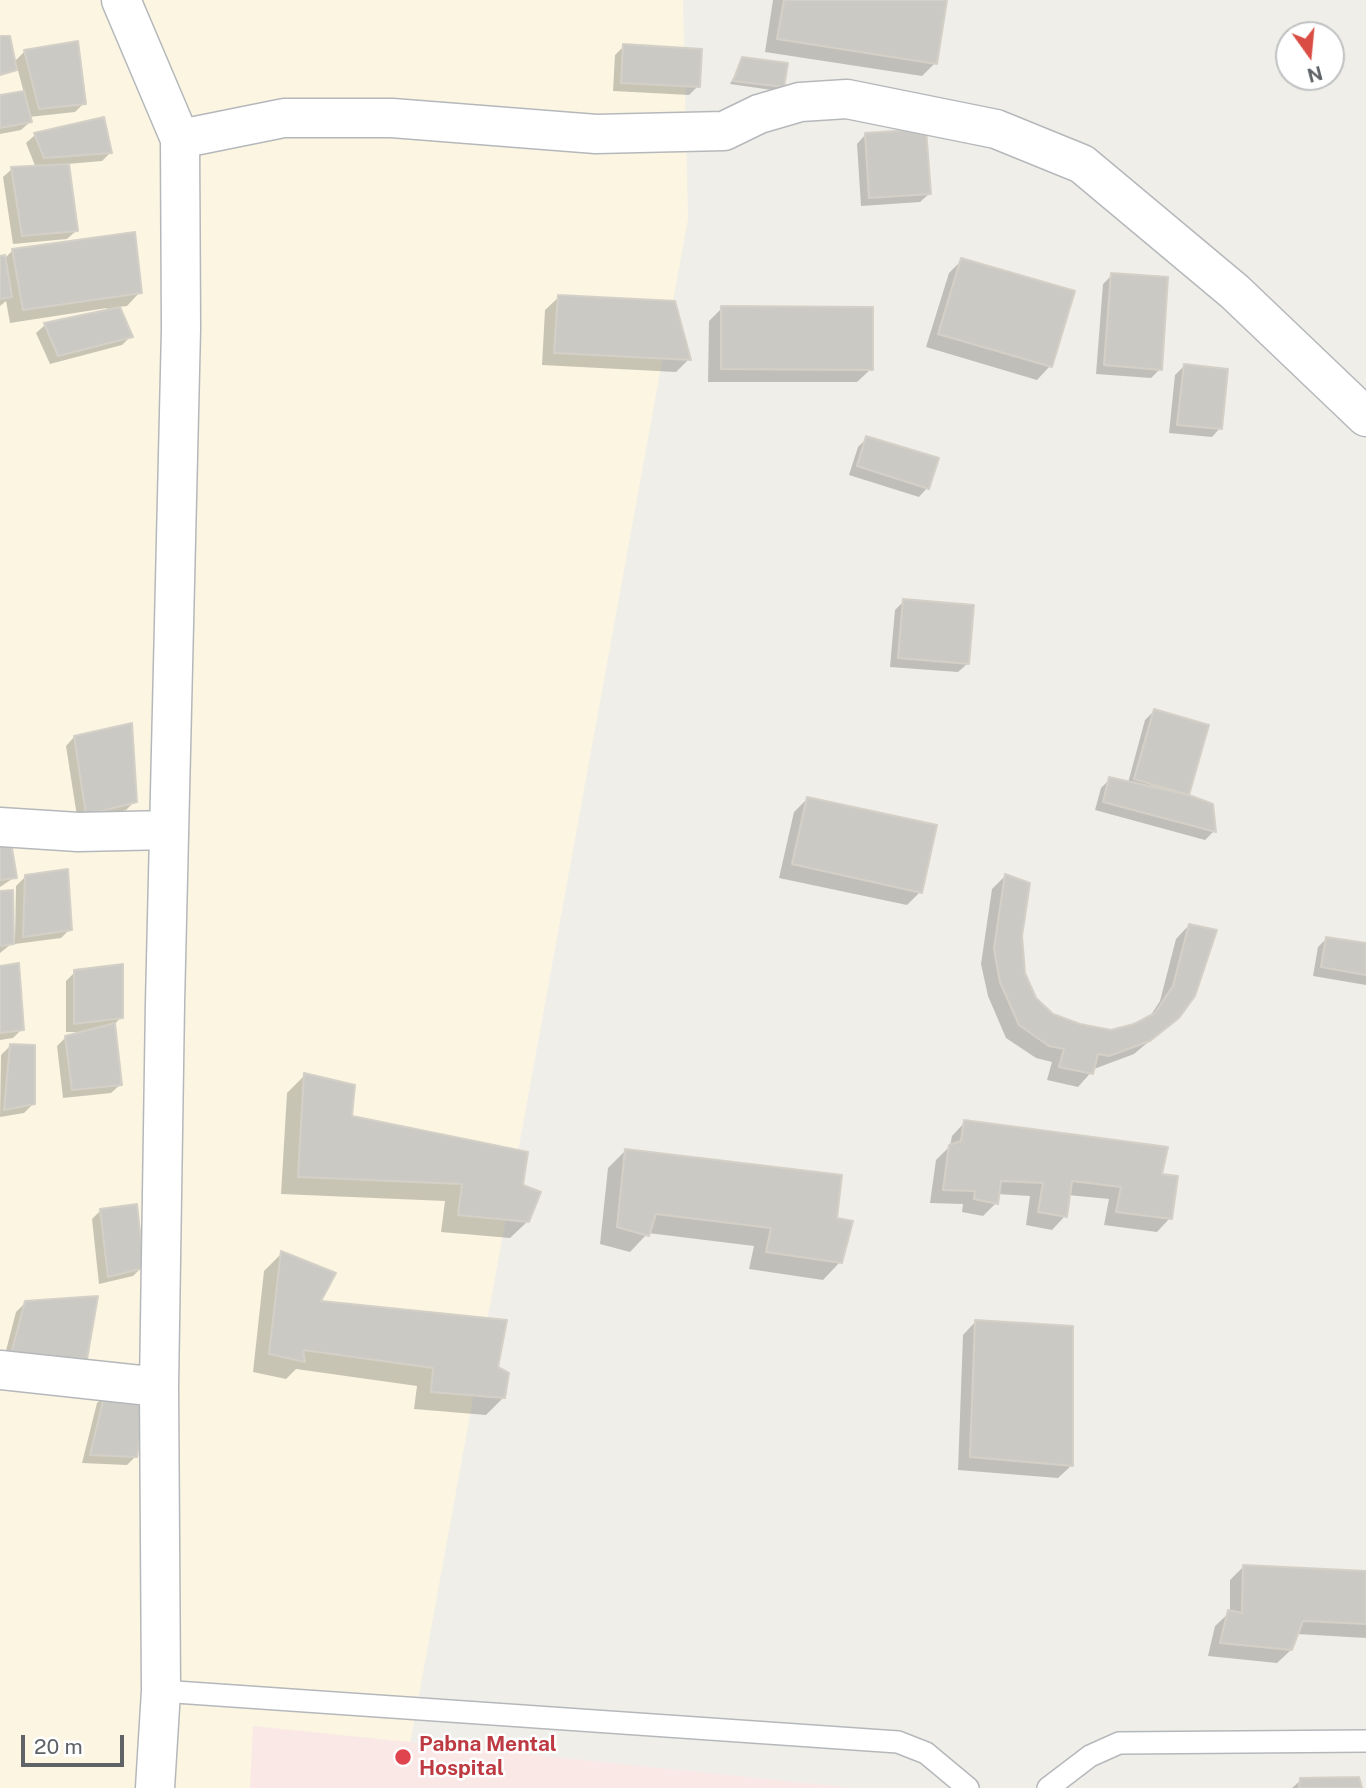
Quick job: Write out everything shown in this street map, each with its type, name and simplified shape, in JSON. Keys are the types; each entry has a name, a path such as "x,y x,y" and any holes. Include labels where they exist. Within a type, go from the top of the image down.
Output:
{"street":[{"path":"121,0 180,139 181,329 159,1387 161,1691 155,1788"},
{"path":"180,139 284,118 391,118 596,134 724,131 759,114 800,102 847,99 996,129 1083,164 1236,292 1366,417"},
{"path":"0,827 78,832 169,830"},
{"path":"0,1370 159,1387"}],"lane":[{"path":"161,1691 898,1742 926,1753 968,1788"},
{"path":"1048,1788 1090,1756 1119,1743 1366,1741"}],"shaded area":[{"path":"0,0 683,0 688,219 402,1788 0,1788"},
{"name":"Pabna Mental Hospital","path":"253,1726 854,1788 250,1788"}],"building":[{"path":"784,0 947,0 937,64 777,39"},
{"path":"0,36 10,36 17,70 0,75"},
{"path":"78,41 86,104 39,109 24,50"},
{"path":"623,44 702,49 700,87 621,83"},
{"path":"742,57 788,63 784,87 733,81"},
{"path":"24,91 32,122 0,128 0,95"},
{"path":"104,117 112,153 44,158 34,133"},
{"path":"926,129 931,194 869,198 865,133"},
{"path":"69,164 78,231 22,236 11,167"},
{"path":"135,232 142,293 23,310 12,249"},
{"path":"5,255 12,297 0,299 0,256"},
{"path":"961,258 1075,291 1052,367 938,334"},
{"path":"1111,273 1168,277 1162,370 1104,365"},
{"path":"558,295 675,301 691,360 554,353"},
{"path":"721,306 873,307 873,370 721,369"},
{"path":"120,307 133,337 58,356 44,323"},
{"path":"1184,364 1228,369 1222,429 1177,425"},
{"path":"866,436 939,458 929,489 857,466"},
{"path":"903,599 974,605 969,664 898,658"},
{"path":"1154,709 1209,725 1189,795 1134,779"},
{"path":"132,723 137,802 86,815 74,736"},
{"path":"1109,777 1189,795 1213,804 1216,832 1103,802"},
{"path":"807,797 937,825 922,893 792,864"},
{"path":"11,842 17,878 0,880 0,844"},
{"path":"68,869 72,930 23,937 25,875"},
{"path":"1005,874 1030,883 1022,936 1025,973 1036,998 1053,1014 1080,1024 1111,1030 1134,1024 1155,1013 1173,986 1189,924 1217,930 1195,996 1179,1018 1150,1041 1109,1056 1098,1054 1093,1074 1059,1067 1064,1049 1049,1046 1019,1025 1000,982 994,949"},
{"path":"13,890 14,944 0,946 0,891"},
{"path":"1326,937 1366,943 1366,975 1321,967"},
{"path":"19,963 24,1030 0,1033 0,966"},
{"path":"123,964 123,1018 74,1024 74,970"},
{"path":"115,1023 122,1085 72,1090 65,1036"},
{"path":"10,1044 35,1045 35,1104 4,1110"},
{"path":"304,1073 355,1085 352,1116 528,1152 523,1185 541,1192 529,1222 458,1215 462,1184 298,1177"},
{"path":"964,1120 1168,1147 1162,1174 1178,1176 1172,1219 1116,1212 1121,1187 1072,1181 1067,1217 1038,1212 1043,1183 1001,1181 998,1204 974,1199 975,1191 943,1190 949,1145 961,1141"},
{"path":"625,1149 842,1175 837,1218 853,1221 842,1263 766,1252 771,1228 656,1214 649,1236 617,1227"},
{"path":"137,1204 144,1268 108,1277 100,1209"},
{"path":"281,1251 336,1273 321,1301 507,1320 498,1367 509,1373 505,1398 431,1392 433,1368 303,1350 305,1362 269,1354"},
{"path":"98,1296 87,1359 11,1354 25,1301"},
{"path":"975,1320 1073,1326 1073,1466 970,1457"},
{"path":"105,1392 146,1399 137,1457 90,1455"},
{"path":"1243,1565 1366,1571 1366,1624 1303,1621 1292,1650 1220,1643 1228,1610 1242,1613"},
{"path":"1359,1777 1362,1788 1299,1788 1300,1778"}],"place":[{"name":"Pabna Mental Hospital","path":"403,1757"}]}
